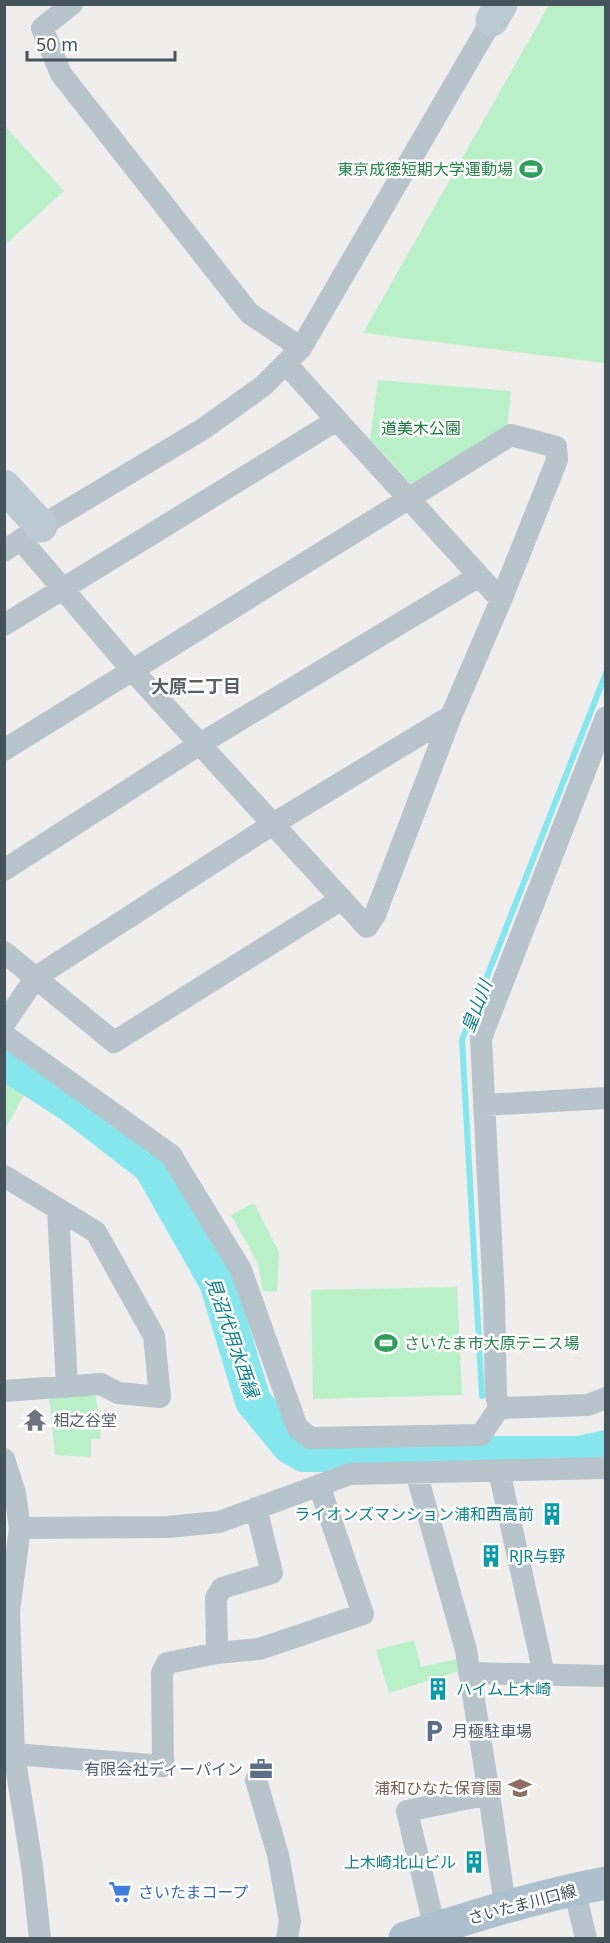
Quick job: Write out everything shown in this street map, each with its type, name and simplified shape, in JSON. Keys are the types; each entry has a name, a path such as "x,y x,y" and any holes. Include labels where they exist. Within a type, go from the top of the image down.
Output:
{"main road":[{"name":"さいたま川口線","path":"420,1934 505,1906 590,1886"}],"street":[{"path":"72,4 42,28 61,74 249,313 294,356 337,420 501,600"},
{"path":"22,539 203,429 263,386 294,356 497,12"},
{"path":"4,625 337,420"},
{"path":"4,486 22,539 132,670 367,927 375,915 451,716 501,600 557,460 556,447 511,435 132,670 4,750"},
{"path":"4,870 200,744 479,576"},
{"path":"4,1024 36,977 273,824 451,716"},
{"path":"4,1035 171,1155 241,1270 297,1427 310,1438 481,1435 499,1408 496,1395 494,1300 481,1038 606,717"},
{"path":"4,952 114,1042 342,899"},
{"path":"484,1105 606,1098"},
{"path":"4,1176 96,1232 154,1336 160,1397 118,1393 101,1384 4,1391"},
{"path":"58,1209 68,1387"},
{"path":"499,1408 588,1405 606,1398"},
{"path":"4,1459 15,1493 20,1528 9,1611 9,1755 32,1866 40,1938"},
{"path":"20,1528 168,1527 219,1522 350,1474 606,1468"},
{"path":"499,1471 544,1674"},
{"path":"416,1472 466,1650 505,1906"},
{"path":"9,1755 163,1766 162,1673 167,1663 217,1653 259,1649 363,1614 319,1485"},
{"path":"217,1653 216,1598 222,1588 273,1573 256,1508"},
{"path":"470,1673 606,1676"},
{"path":"256,1780 278,1855 290,1921 287,1938"},
{"path":"420,1934 407,1811 489,1794"},
{"path":"586,1938 590,1886"}],"green space":[{"name":"東京成徳短期大学運動場","path":"549,5 605,5 605,363 363,333"},
{"path":"5,126 64,191 4,245"},
{"name":"道美木公園","path":"378,380 511,391 507,428 414,487 370,439"},
{"path":"5,1078 26,1091 5,1130"},
{"path":"254,1203 279,1252 277,1292 263,1291 258,1263 231,1215"},
{"name":"さいたま市大原テニス場","path":"457,1287 462,1395 313,1399 311,1290"},
{"path":"92,1392 96,1396 101,1439 91,1439 91,1457 55,1455 49,1396"},
{"path":"414,1640 421,1667 458,1659 460,1671 389,1693 376,1650"}],"waterway":[{"name":"皇山川","path":"482,1396 462,1040 606,673"},
{"name":"見沼代用水西縁","path":"4,1061 73,1106 151,1166 217,1282 253,1401 290,1446 304,1454 580,1454 606,1448"}],"place":[{"name":"東京成徳短期大学運動場","path":"531,169"},
{"name":"さいたま市大原テニス場","path":"386,1343"},
{"name":"相之谷堂","path":"35,1420"},
{"name":"ライオンズマンション浦和西高前","path":"552,1514"},
{"name":"RJR与野","path":"491,1556"},
{"name":"ハイム上木崎","path":"438,1689"},
{"name":"月極駐車場","path":"434,1731"},
{"name":"有限会社ディーパイン","path":"261,1769"},
{"name":"浦和ひなた保育園","path":"520,1788"},
{"name":"上木崎北山ビル","path":"474,1862"},
{"name":"さいたまコープ","path":"120,1892"}],"district":[{"name":"大原二丁目","path":"196,686"}]}
